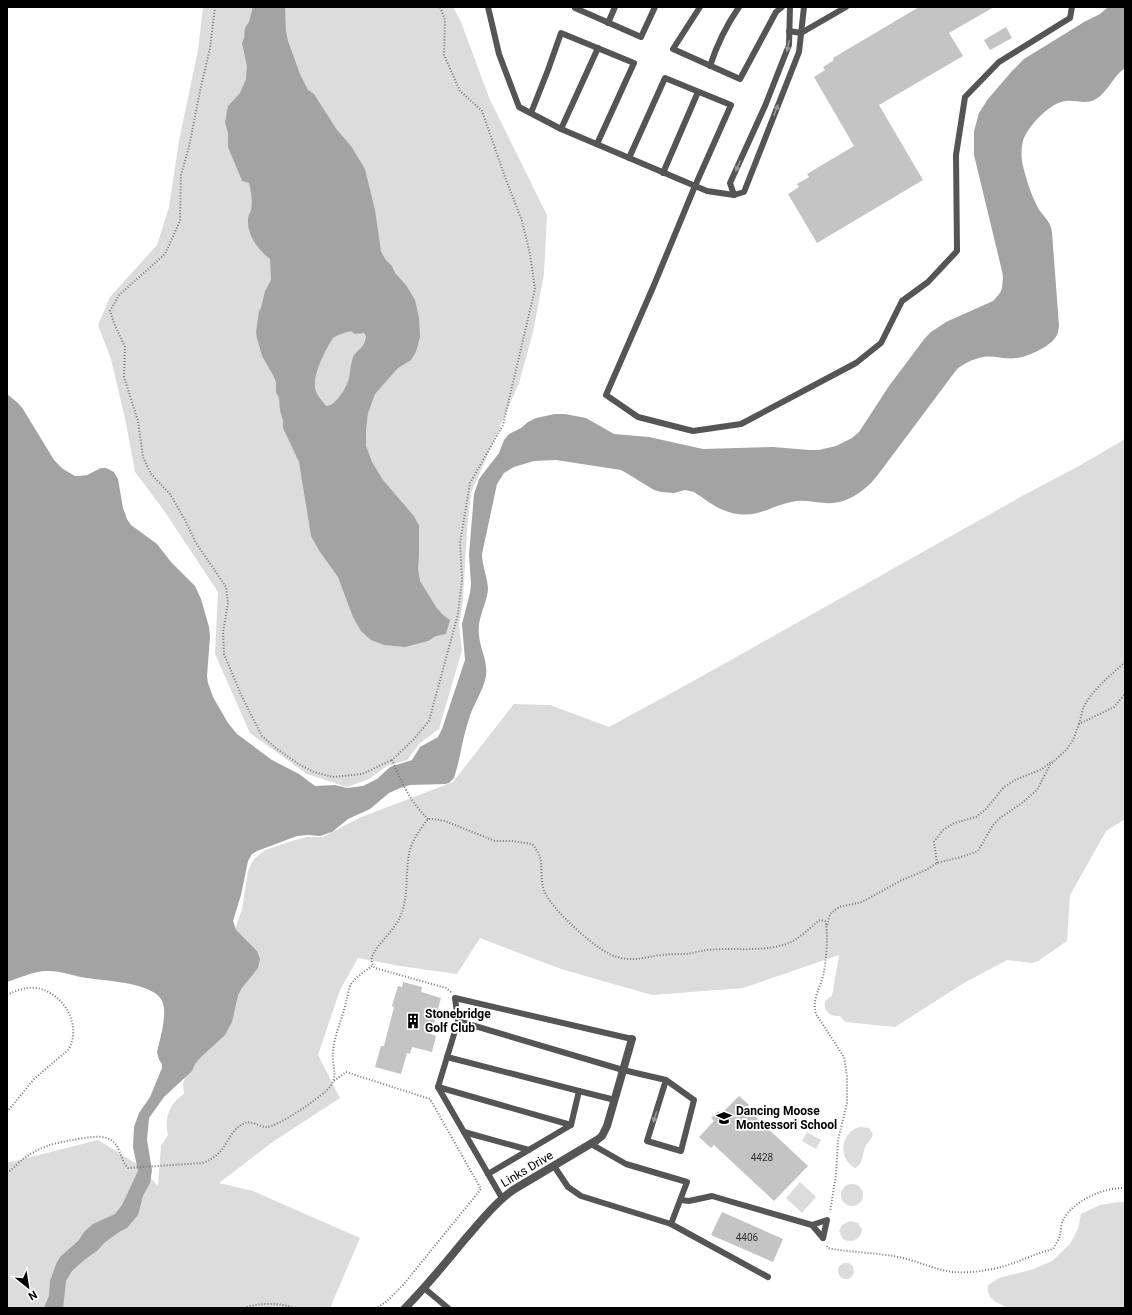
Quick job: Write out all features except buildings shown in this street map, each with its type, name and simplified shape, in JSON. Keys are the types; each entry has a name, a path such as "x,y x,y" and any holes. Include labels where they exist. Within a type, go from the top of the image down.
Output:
{"street":[{"name":"Links Drive","path":"404,1308 424,1288 478,1223 502,1198 602,1136 615,1100 622,1070 632,1039"}],"lane":[{"path":"488,7 500,54 519,107 560,128 694,186 707,191 734,195 744,192 799,52 804,7"},
{"path":"608,22 615,7"},
{"path":"574,8 641,37 655,7"},
{"path":"700,7 673,49 740,79 776,12 782,7"},
{"path":"710,66 716,47 728,22 739,7"},
{"path":"734,195 730,183 765,106 789,45 790,7"},
{"path":"789,31 801,33 846,7"},
{"path":"629,158 665,78 731,105 694,186 654,285 606,395 638,417 693,431 741,424 856,363 881,343 902,301 928,282 957,251 956,155 965,97 999,62 1070,18 1072,7"},
{"path":"531,113 561,33 634,63 597,144"},
{"path":"560,128 598,48"},
{"path":"664,173 698,92"},
{"path":"502,1198 438,1087 458,1021 455,998 632,1039"},
{"path":"458,1021 622,1070 666,1080 694,1100 681,1151 647,1141 666,1080"},
{"path":"447,1057 615,1100"},
{"path":"438,1087 571,1125"},
{"path":"488,1174 571,1125 580,1091"},
{"path":"464,1132 528,1150"},
{"path":"591,1144 626,1164 687,1182 671,1224"},
{"path":"554,1166 568,1187 581,1196 671,1224 768,1277"},
{"path":"680,1200 689,1201 712,1196 812,1225 823,1238"},
{"path":"812,1225 827,1220"},
{"path":"823,1238 827,1220"},
{"path":"424,1288 448,1308"}],"path":[{"path":"215,7 210,48 189,147 181,175 180,221 165,254 119,296 110,311 125,347 124,377 138,422 143,457 151,474 170,494 196,543 226,587 228,603 223,632 224,654 242,697 262,736 277,750 314,772 333,777 362,774 392,761 414,739 429,721 458,614 462,579 460,544 470,483 503,425 535,289 530,254 522,221 482,111 460,91 444,55 445,20 440,7"},
{"path":"937,863 934,842 943,830 954,823 976,817 986,809 1004,787 1042,769 1067,750 1073,740 1084,707 1092,694 1102,682 1125,662"},
{"path":"1079,724 1114,707 1125,694"},
{"path":"827,1220 830,1216 836,1175 838,1140 846,1111 848,1095 844,1057 816,1014 814,1008 825,971 827,926 830,914 839,908 862,902 937,863 978,851 993,824 1030,797 1037,790 1050,765 1058,757"},
{"path":"392,761 406,790 419,810 428,819 445,821 495,841 512,841 532,844 538,851 541,859 543,886 546,896 557,910 581,933 608,953 615,956 634,960 662,955 684,954 708,950 753,950 788,944 820,920 825,921 827,926"},
{"path":"372,966 372,958 375,952 392,931 400,918 405,900 409,853 413,842 428,819"},
{"path":"372,966 446,988 451,991 455,998"},
{"path":"334,1081 335,1072 333,1051 350,985 372,966"},
{"path":"7,995 18,990 30,988 50,992 64,1005 72,1021 74,1032 72,1044 68,1050 34,1079 7,1112"},
{"path":"7,1173 15,1168 23,1159 45,1146 62,1141 96,1137 112,1140 118,1148 123,1164 128,1168 202,1163 212,1160 225,1146 236,1129 243,1123 247,1122 267,1127 275,1125 312,1102 346,1072 430,1098 481,1189 403,1285 377,1308"},
{"path":"823,1238 828,1248 837,1250 866,1252 903,1258 953,1272 987,1270 1016,1263 1033,1254 1053,1250 1059,1238 1062,1220 1072,1209 1086,1198 1097,1192 1125,1188"},
{"path":"244,1308 276,1304 287,1305 293,1308"}],"shaded area":[{"path":"203,7 453,7 461,22 490,100 547,215 544,274 533,332 519,383 471,493 467,530 463,600 459,625 462,650 439,729 420,743 407,760 387,766 369,779 347,787 307,774 250,733 215,654 218,592 163,509 135,472 126,423 111,359 98,325 110,297 157,245 169,207 179,141 198,50"},
{"path":"253,7 285,7 288,41 300,74 308,90 314,94 337,130 351,146 365,169 375,210 381,251 385,259 406,285 415,300 419,318 420,337 416,352 411,360 398,368 375,394 368,413 366,446 372,462 383,480 413,515 419,525 418,569 420,581 436,607 450,620 446,634 436,636 428,641 405,647 384,645 371,640 361,631 353,617 338,577 320,552 311,536 299,462 283,428 279,398 276,392 276,382 262,356 256,332 259,311 265,291 271,280 270,259 254,242 249,231 248,218 252,203 249,183 242,181 228,147 228,133 225,122 228,106 240,93 246,79 247,66 242,43 245,28 249,22","holes":["351,331 355,334 364,333 366,336 364,344 353,357 349,378 343,391 337,400 326,406 315,388 318,368 333,338"]},
{"path":"1108,7 1125,7 1125,68 1096,99 1088,102 1060,102 1046,110 1029,129 1022,144 1022,163 1029,186 1037,206 1048,221 1052,232 1059,326 1057,336 1048,345 1026,356 1013,358 983,357 969,362 957,369 877,476 861,492 840,502 825,503 795,501 759,513 746,515 720,509 694,492 685,490 674,493 654,490 621,470 556,460 534,461 514,467 504,473 497,484 482,554 488,590 480,618 479,629 486,665 486,676 470,716 454,778 449,783 445,784 410,785 400,788 389,793 370,809 348,819 332,832 320,836 297,836 252,854 248,861 241,895 233,921 236,930 257,951 260,959 258,968 238,995 232,1022 225,1035 201,1057 195,1064 192,1071 164,1097 149,1118 147,1140 152,1170 150,1183 143,1196 138,1215 127,1228 104,1243 98,1250 72,1271 66,1281 63,1308 44,1308 49,1296 50,1281 60,1257 79,1240 84,1232 93,1224 115,1214 122,1205 138,1171 133,1147 134,1127 139,1113 150,1097 162,1068 157,1052 163,1026 164,1006 157,995 139,986 87,978 61,972 45,971 26,975 7,982 7,394 23,409 54,460 63,469 75,476 87,475 101,468 106,468 114,472 118,479 123,508 131,525 157,544 171,562 195,586 201,599 209,627 208,683 213,697 228,723 237,734 272,760 299,774 315,786 335,785 347,788 363,786 377,779 390,767 412,760 420,747 438,737 442,729 465,660 462,624 471,584 469,555 474,494 479,479 499,453 504,440 509,434 536,418 555,414 565,414 586,418 614,434 649,437 703,449 773,447 819,450 836,446 852,438 859,432 889,386 931,332 946,322 993,301 1000,293 1002,288 1002,271 974,155 974,131 979,113 988,99 1024,59 1084,22 1100,14"},
{"name":"Stonebridge Golf Club","path":"1125,439 1125,819 1106,831 1070,895 1067,941 1038,961 1032,963 1007,960 964,983 895,1027 845,1022 840,1016 831,1015 828,1012 825,1002 832,996 839,955 743,988 652,995 561,969 480,938 457,974 358,958 340,990 318,1055 340,1098 274,1141 219,1183 253,1191 360,1238 330,1308 7,1308 7,1163 98,1140 140,1166 158,1186 161,1146 168,1135 167,1117 171,1107 184,1094 183,1084 242,909 248,871 254,859 265,850 306,837 323,837 359,818 453,782 514,704 550,705 609,727"},
{"path":"859,1127 869,1128 873,1134 866,1145 860,1164 855,1168 846,1158 844,1146 848,1135"},
{"path":"807,1132 821,1140 816,1149 802,1141"},
{"path":"800,1182 816,1197 802,1213 786,1198"},
{"path":"848,1184 856,1184 863,1191 863,1199 856,1206 848,1206 841,1199 841,1191"},
{"path":"1125,1202 1125,1308 1008,1308 993,1300 989,1294 988,1285 999,1278 1031,1270 1052,1261 1070,1244 1078,1229 1081,1214 1100,1205"},
{"path":"850,1221 858,1223 862,1229 858,1238 853,1241 843,1239 839,1231 842,1225"},
{"path":"843,1263 849,1263 854,1268 852,1277 849,1279 843,1279 838,1274 838,1268"}],"place":[{"name":"Stonebridge Golf Club","path":"413,1021"},
{"name":"Dancing Moose Montessori School","path":"724,1118"}]}
